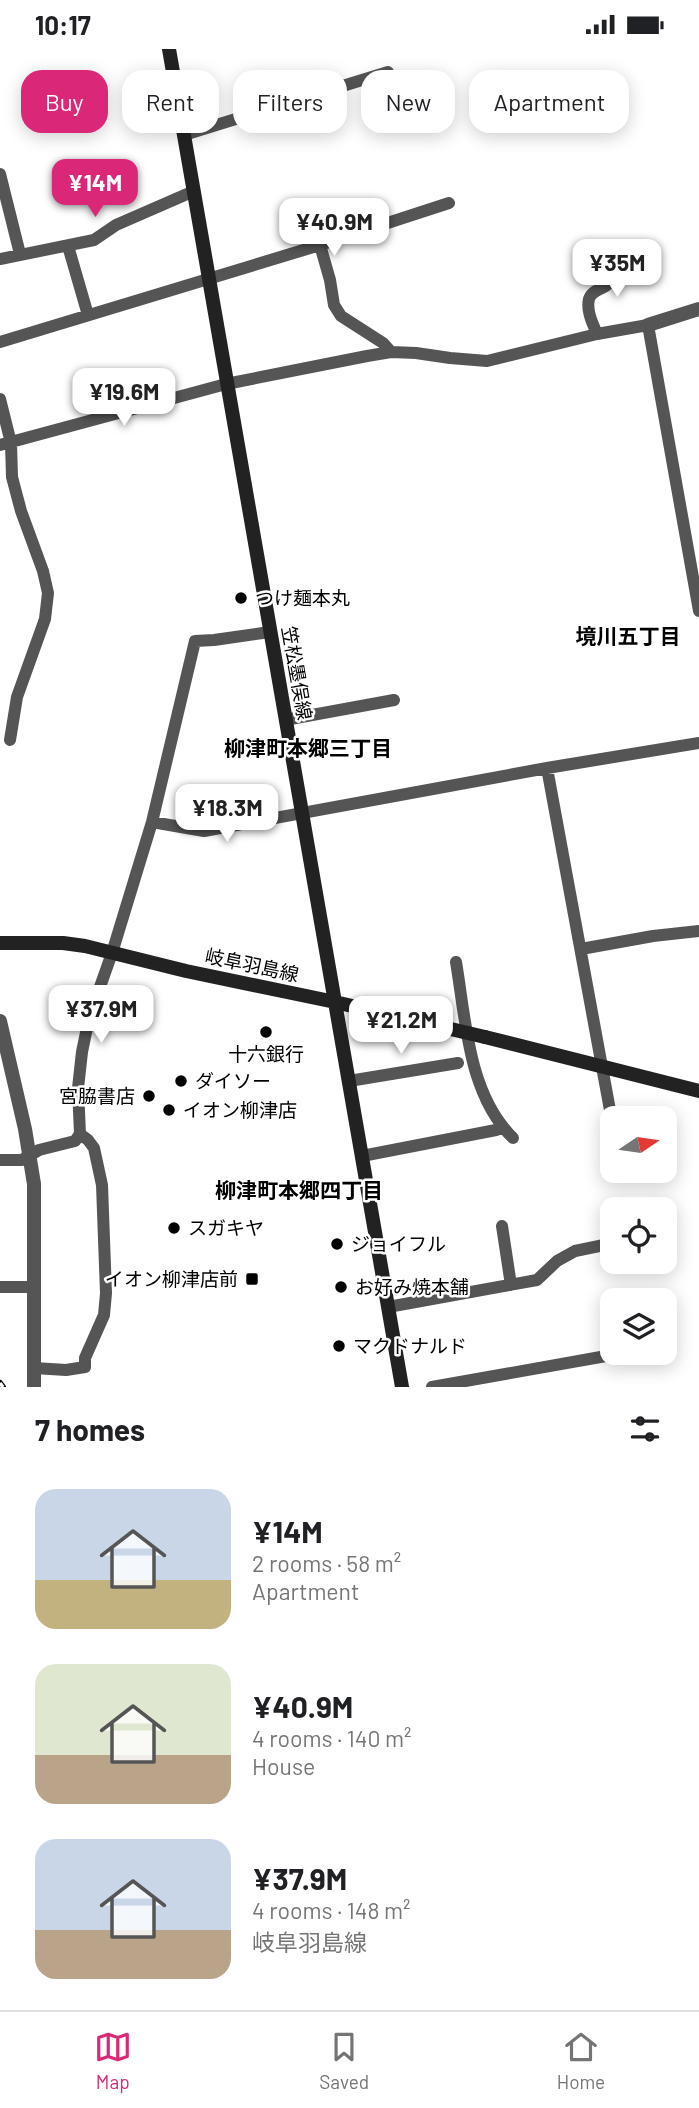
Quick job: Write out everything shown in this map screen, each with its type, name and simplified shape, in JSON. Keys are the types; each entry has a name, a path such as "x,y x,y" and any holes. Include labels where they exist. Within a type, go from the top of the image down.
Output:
{"main road":[{"name":"笠松墨俣線","path":"169,49 402,1387"},
{"name":"岐阜羽島線","path":"0,943 63,943 85,946 485,1037 699,1091"}],"street":[{"path":"184,135 361,80"},
{"path":"0,174 20,254"},
{"path":"0,259 94,240 116,225 194,191"},
{"path":"0,342 449,203"},
{"path":"320,245 334,305 341,316 383,343 391,352"},
{"path":"68,246 88,315"},
{"path":"597,334 589,302 591,295 608,285 610,269"},
{"path":"6,444 226,384 391,352 487,361 597,334 648,325 699,309"},
{"path":"648,325 699,611"},
{"path":"0,399 12,477 48,593 45,619 18,697 10,740"},
{"path":"0,1160 22,1160 39,1150 75,1141 80,1134 78,1088 89,1018 152,822 195,641 214,641 270,632"},
{"path":"285,720 394,700"},
{"path":"152,822 204,831 699,743"},
{"path":"547,768 609,1106"},
{"path":"580,949 653,936 699,932"},
{"path":"456,962 476,1073 487,1103 501,1127 513,1138"},
{"path":"0,1021 34,1184 34,1387"},
{"path":"349,1081 458,1063"},
{"path":"362,1156 501,1127"},
{"path":"34,1369 65,1370 85,1367 85,1358 104,1315 106,1293 102,1185 94,1148 80,1134"},
{"path":"502,1226 511,1285"},
{"path":"388,1307 537,1280 557,1261 575,1251 600,1246"},
{"path":"0,1287 34,1287"},
{"path":"432,1387 600,1357"}],"railway":[{"path":"0,1383 3,1387"}],"place":[{"name":"つけ麺本丸","path":"241,598"},
{"name":"十六銀行","path":"266,1032"},
{"name":"ダイソー","path":"181,1081"},
{"name":"宮脇書店","path":"149,1096"},
{"name":"イオン柳津店","path":"169,1110"},
{"name":"スガキヤ","path":"174,1228"},
{"name":"ジョイフル","path":"337,1244"},
{"name":"イオン柳津店前","path":"252,1279"},
{"name":"お好み焼本舗","path":"341,1287"},
{"name":"マクドナルド","path":"339,1346"}],"district":[{"name":"境川五丁目","path":"628,637"},
{"name":"柳津町本郷三丁目","path":"308,749"},
{"name":"柳津町本郷四丁目","path":"299,1191"}]}
